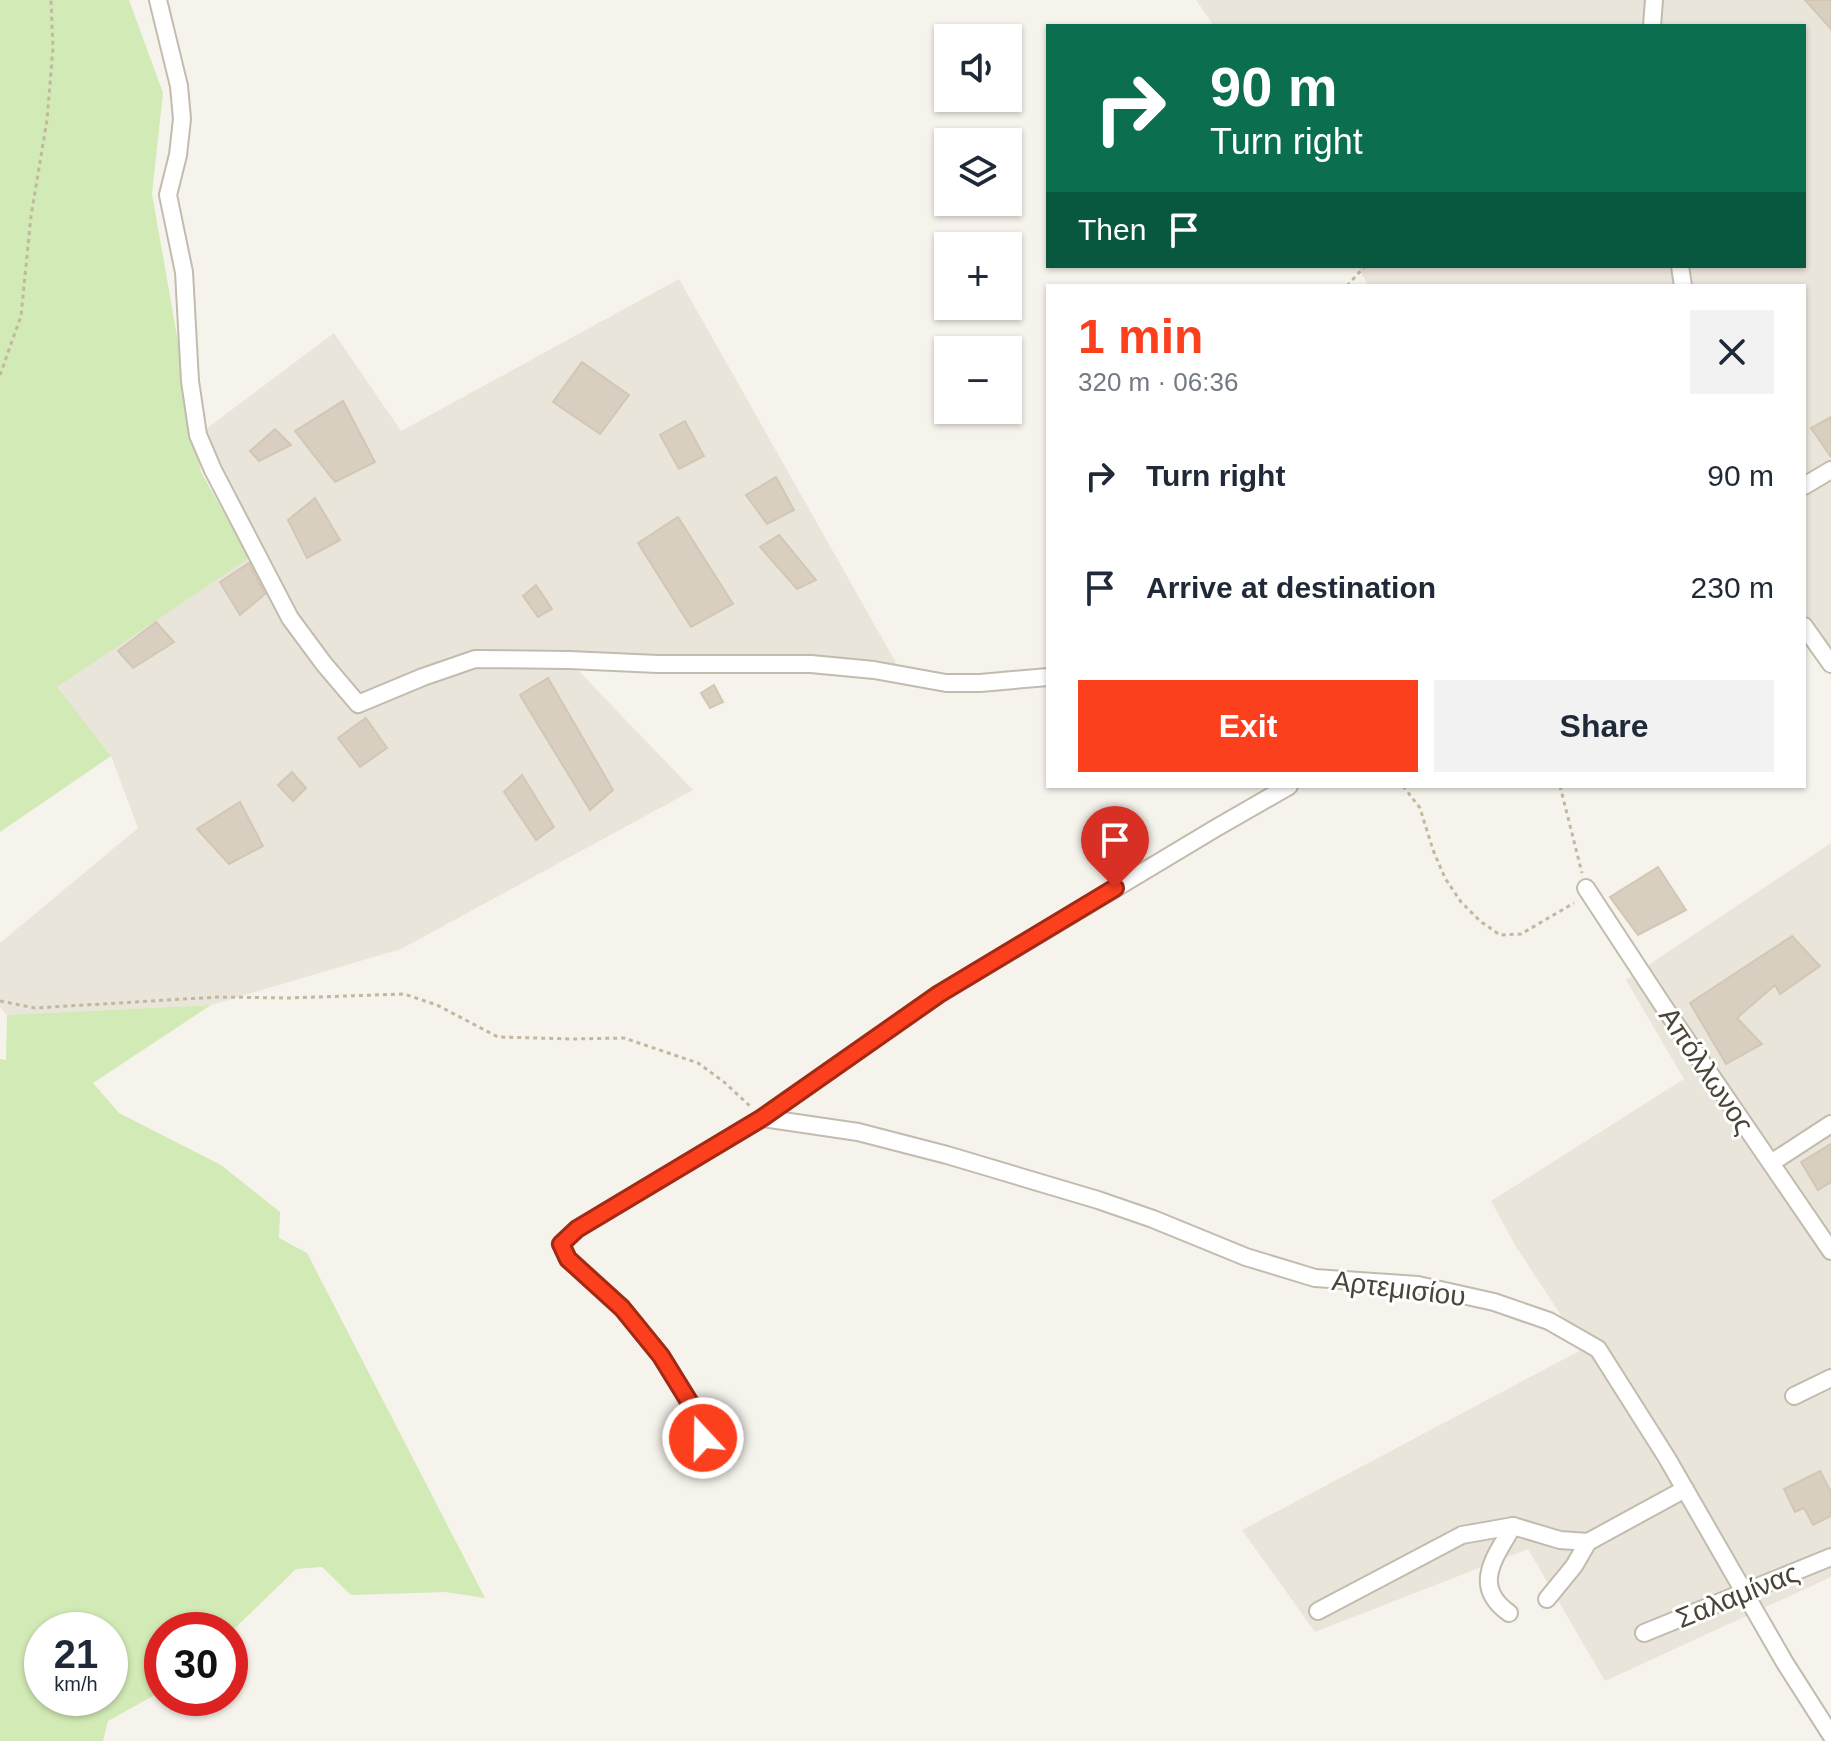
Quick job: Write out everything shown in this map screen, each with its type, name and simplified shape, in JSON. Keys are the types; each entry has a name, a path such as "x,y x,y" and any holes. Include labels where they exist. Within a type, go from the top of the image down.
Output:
{"street":[{"path":"158,0 179,86 182,119 178,155 168,195 184,272 190,381 198,435 290,618 358,704 475,659 811,664 874,670 946,683 1046,677"},
{"path":"1652,24 1654,0"},
{"path":"1806,485 1831,470"},
{"path":"1806,629 1831,664"},
{"path":"703,1438 698,1416 661,1356 622,1308 568,1259 561,1244 577,1229 762,1118 939,994 1286,788"},
{"name":"Απόλλωνος","path":"1586,888 1831,1251"},
{"name":"Αρτεμισίου","path":"762,1118 858,1132 947,1155 1098,1200 1246,1257 1315,1278 1418,1285 1494,1302 1549,1321 1598,1349 1831,1735"},
{"path":"1771,1163 1831,1124"},
{"path":"1794,1396 1831,1378"},
{"path":"1547,1599 1574,1566 1588,1542 1685,1489"},
{"path":"1318,1611 1462,1535 1513,1526 1560,1540 1588,1542"},
{"path":"1509,1613 1496,1603 1488,1574 1513,1526"},
{"name":"Σαλαμίνας","path":"1644,1633 1831,1557"}],"path":[{"path":"0,375 21,316 31,216 47,120 53,48 51,0"},
{"path":"1349,284 1363,268"},
{"path":"1405,788 1420,808 1445,878 1461,902 1500,935 1521,934 1575,903 1586,888 1561,788"},
{"path":"0,1001 35,1008 218,997 404,994 437,1005 498,1037 624,1038 698,1063 724,1082 762,1118"}],"shaded area":[{"path":"1196,0 1831,0 1831,660 1806,625 1806,284 1367,284 1359,268 1806,268 1806,24 1213,24"},
{"path":"679,279 904,677 658,664 573,665 693,790 401,949 211,1005 7,1015 0,1007 0,943 138,828 111,756 56,687 256,553 198,435 334,333 401,431"},
{"path":"1831,843 1831,1577 1605,1681 1528,1549 1315,1632 1242,1530 1583,1349 1515,1245 1491,1201 1684,1079 1626,980"}],"green space":[{"path":"0,0 129,0 163,93 152,194 201,472 249,558 57,687 111,756 0,832"},
{"path":"211,1005 93,1083 119,1113 221,1165 280,1212 279,1238 307,1253 485,1598 445,1592 351,1595 322,1567 296,1569 248,1616 248,1612 144,1612 144,1701 128,1710 128,1612 24,1612 24,1716 117,1716 108,1721 103,1741 0,1741 0,1059 6,1060 7,1015"}],"building":[{"path":"1805,0 1831,0 1831,29"},
{"path":"582,362 629,395 600,434 553,402"},
{"path":"343,401 375,462 335,482 295,431"},
{"path":"1831,417 1831,457 1811,428"},
{"path":"685,421 704,456 679,469 660,435"},
{"path":"275,429 291,445 259,461 250,451"},
{"path":"776,477 794,510 767,524 746,495"},
{"path":"315,498 340,540 307,558 288,520"},
{"path":"678,517 733,604 691,627 638,543"},
{"path":"779,535 816,580 797,589 760,547"},
{"path":"249,563 265,594 240,615 220,582"},
{"path":"536,585 552,609 538,617 523,596"},
{"path":"156,622 174,642 133,668 118,651"},
{"path":"548,678 613,790 590,810 520,695"},
{"path":"714,685 723,702 710,708 701,693"},
{"path":"366,718 387,748 360,767 338,738"},
{"path":"292,772 306,788 293,801 278,785"},
{"path":"522,775 554,827 536,840 504,792"},
{"path":"240,802 263,846 229,864 197,829"},
{"path":"1658,867 1686,910 1638,935 1610,897"},
{"path":"1792,936 1820,966 1780,994 1775,985 1737,1018 1762,1044 1726,1064 1690,1003"},
{"path":"1831,1144 1831,1182 1818,1190 1801,1162"},
{"path":"1820,1471 1831,1492 1831,1516 1813,1525 1804,1508 1795,1512 1784,1489"}],"route":[{"path":"703,1438 698,1416 661,1356 622,1308 568,1259 561,1244 577,1229 762,1118 939,994 1115,888"}]}
